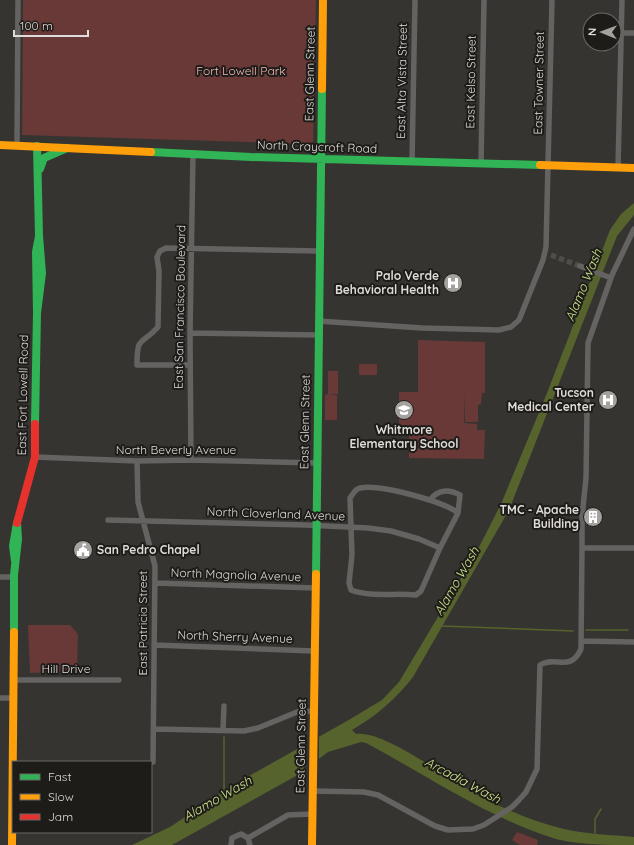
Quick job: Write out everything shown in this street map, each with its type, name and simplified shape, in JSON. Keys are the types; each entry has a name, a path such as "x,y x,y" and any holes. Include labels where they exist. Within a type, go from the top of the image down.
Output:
{"street":[{"path":"17,145 18,0"},
{"name":"East Glenn Street","path":"312,845 323,0"},
{"name":"East Alta Vista Street","path":"412,162 415,0"},
{"name":"East Kelso Street","path":"481,164 484,0"},
{"name":"East Towner Street","path":"318,321 499,330 511,327 519,320 545,252 552,0"},
{"path":"622,0 622,12"},
{"path":"622,33 634,33"},
{"path":"618,168 621,52"},
{"name":"North Craycroft Road","path":"0,145 320,159 634,168"},
{"name":"East Fort Lowell Road","path":"13,761 14,576 18,539 16,522 35,457 36,252 39,236 37,146"},
{"path":"38,180 44,158 68,147"},
{"name":"East San Francisco Boulevard","path":"191,460 190,333 193,248 193,154"},
{"path":"313,791 364,792 378,795 435,826 448,830 473,829 496,818 512,807 526,792 537,769 540,665 545,662 569,662 577,658 581,649 582,517 586,478 588,343 608,277 634,229"},
{"path":"190,365 137,365 137,347 141,340 153,333 158,327 160,271 157,257 160,251 166,248 193,248 319,251"},
{"path":"545,252 551,255"},
{"path":"580,266 608,277"},
{"path":"190,333 318,335"},
{"name":"North Beverly Avenue","path":"35,457 137,462 191,460 317,463"},
{"name":"East Patricia Street","path":"137,462 138,502 155,566 153,762"},
{"path":"430,500 434,494 441,491 454,491 460,495 458,513 440,548 421,591 416,595 396,593 359,594 351,590 349,583 352,555 350,498 354,491 360,488 372,488 412,494 451,508 458,513"},
{"name":"North Cloverland Avenue","path":"108,520 350,527 391,531 419,539 440,548"},
{"path":"582,548 634,548"},
{"path":"0,577 14,576"},
{"name":"North Magnolia Avenue","path":"155,583 315,588"},
{"path":"582,641 634,642"},
{"name":"North Sherry Avenue","path":"154,645 314,651"},
{"name":"Hill Drive","path":"13,680 119,680"},
{"path":"0,698 13,698"},
{"path":"223,730 224,706"},
{"path":"154,729 249,730 258,728 297,712 314,711"},
{"path":"248,838 288,815 312,814"},
{"name":"East Fort Lowell Road","path":"12,833 12,845"},
{"path":"230,845 232,838 241,834 248,838 250,845"}],"green space":[{"name":"Fort Lowell Park","path":"23,0 316,0 313,144 22,135"},
{"path":"418,340 485,342 485,393 482,393 481,404 478,405 478,422 465,422 465,392 464,423 477,424 477,430 485,430 484,459 409,458 409,427 399,426 399,392 418,392"},
{"path":"359,364 377,364 377,375 359,375"},
{"path":"328,371 338,371 338,394 329,394 337,395 337,420 325,420 325,395 328,394"},
{"path":"28,625 70,625 78,634 77,671 30,673"},
{"path":"517,832 538,840 537,845 520,845 512,840"}],"water":[{"name":"Alamo Wash","path":"634,203 634,215 617,236 509,510 413,677 400,693 369,719 352,730 356,734 367,734 396,746 469,790 515,813 552,826 572,831 634,837 634,845 584,844 556,839 531,830 482,808 366,743 361,742 328,752 296,776 172,845 132,845 170,827 233,785 382,700 399,682 475,555 501,504 547,393 610,230 621,214"}],"pier":[{"path":"319,735 319,762 304,771 304,743"}],"waterway":[{"path":"441,626 573,631"},
{"path":"586,630 628,630"},
{"path":"224,737 224,791"},
{"path":"595,833 595,819 601,809"}],"tunnel":[{"path":"551,255 580,266"}],"traffic: fast":[{"path":"316,574 322,89"},
{"path":"37,146 39,236 42,273 37,313 36,252 39,236"},
{"path":"40,169 44,158 67,148"},
{"path":"151,152 251,157 540,165"},
{"path":"35,424 37,313"},
{"path":"14,632 14,575 18,539 17,523 13,546 15,561"}],"traffic: slow":[{"path":"322,89 323,0"},
{"path":"0,145 151,152"},
{"path":"540,165 634,168"},
{"path":"312,845 316,574"},
{"path":"13,761 14,632"},
{"path":"12,833 12,845"}],"traffic: jam":[{"path":"17,523 35,457 35,424"}],"place":[{"name":"Palo Verde Behavioral Health","path":"453,283"},
{"name":"Tucson Medical Center","path":"608,400"},
{"name":"Whitmore Elementary School","path":"404,410"},
{"name":"TMC - Apache Building","path":"593,517"},
{"name":"San Pedro Chapel","path":"83,550"}],"water label":[{"name":"Arcadia Wash","path":"463,780"}]}
